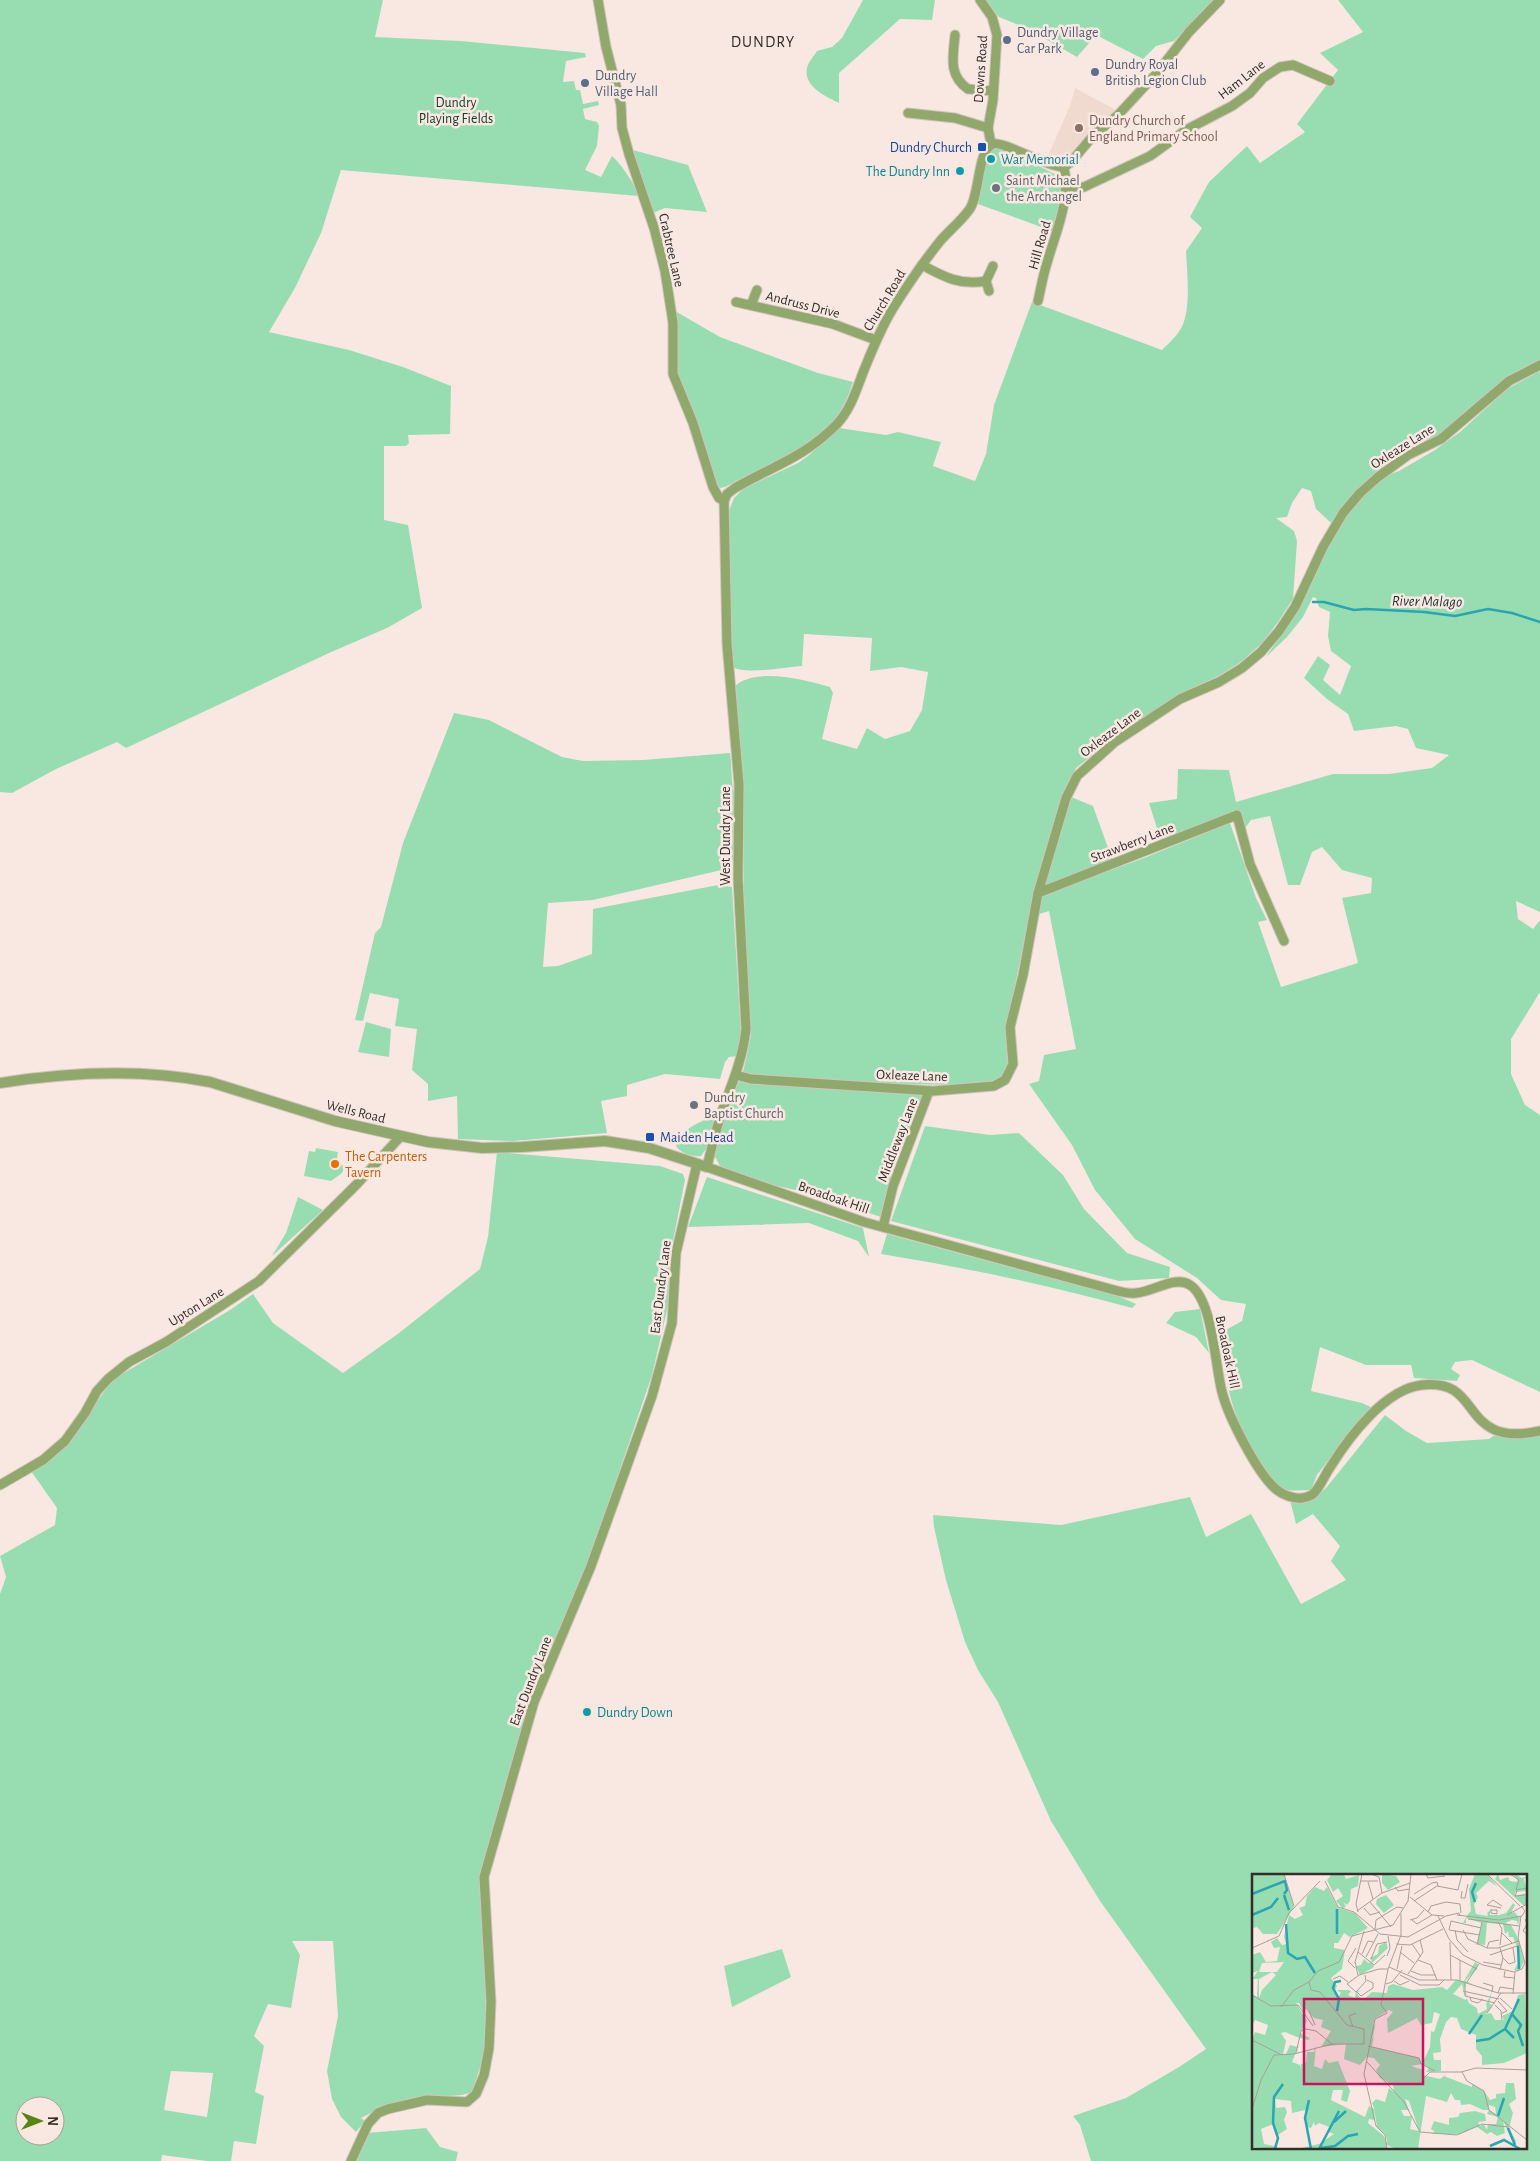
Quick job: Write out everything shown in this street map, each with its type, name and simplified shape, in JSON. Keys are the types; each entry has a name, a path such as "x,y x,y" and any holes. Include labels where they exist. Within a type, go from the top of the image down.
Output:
{"street":[{"name":"Crabtree Lane","path":"598,0 606,47 622,105 625,137 654,228 665,271 673,323 673,374 693,423 713,487 724,501"},
{"name":"Downs Road","path":"980,0 996,25 997,36 988,128 991,144"},
{"path":"991,144 996,142 1057,167 1064,167 1071,162 1093,136 1118,115 1156,74 1189,32 1220,0"},
{"path":"955,35 952,65 954,74 968,89 993,91"},
{"name":"Ham Lane","path":"1066,191 1084,187 1150,156 1186,130 1232,106 1250,93 1263,78 1280,67 1293,65 1330,81"},
{"path":"914,117 955,118 988,128"},
{"name":"Church Road","path":"724,501 727,494 735,488 790,461 814,445 839,422 849,405 876,340 895,304 941,240 970,209 974,201 984,156 991,144"},
{"name":"Hill Road","path":"1038,301 1046,264 1065,205 1064,167"},
{"path":"922,265 945,278 961,283 986,281"},
{"path":"988,292 986,281 993,266"},
{"name":"Andruss Drive","path":"752,305 757,290"},
{"name":"Andruss Drive","path":"736,302 833,324 876,340"},
{"name":"Oxleaze Lane","path":"736,1075 752,1079 930,1091 994,1086 1005,1080 1014,1064 1010,1027 1023,975 1038,893 1066,798 1077,776 1115,742 1180,699 1219,682 1242,668 1261,652 1279,631 1295,607 1323,547 1344,513 1360,493 1378,476 1408,455 1441,439 1509,381 1540,365"},
{"name":"West Dundry Lane","path":"702,1165 736,1075 746,1029 738,879 739,785 726,644 724,501"},
{"name":"Strawberry Lane","path":"1038,893 1237,815 1250,864 1284,941"},
{"name":"Wells Road","path":"0,1083 54,1075 92,1073 188,1078 210,1082 335,1121 400,1137 482,1148 605,1141 649,1148 702,1165"},
{"name":"Middleway Lane","path":"882,1227 893,1186 930,1091"},
{"name":"Upton Lane","path":"0,1484 44,1460 65,1441 98,1391 130,1362 235,1299 259,1281 356,1185 400,1137"},
{"name":"Broadoak Hill","path":"702,1165 882,1227 1125,1292 1135,1294 1175,1282 1188,1284 1200,1296 1209,1321 1222,1395 1232,1416 1256,1463 1270,1483 1279,1492 1290,1496 1302,1498 1312,1495 1342,1449 1362,1424 1383,1404 1420,1385 1435,1385 1459,1393 1486,1424 1495,1430 1516,1434 1540,1431"},
{"name":"East Dundry Lane","path":"352,2161 368,2124 378,2113 427,2100 467,2102 476,2094 484,2075 489,2048 490,2002 484,1877 534,1702 591,1566 652,1396 672,1323 676,1253 702,1165"}],"shaded area":[{"name":"Dundry Church of England Primary School","path":"1075,88 1116,110 1090,133 1071,155 1064,160 1055,159 1048,156 1070,106"}],"green space":[{"name":"Dundry Playing Fields","path":"0,0 383,0 375,37 461,41 585,53 586,57 566,61 563,82 574,81 576,90 580,90 583,104 598,101 599,105 583,109 585,119 597,122 599,126 597,146 585,170 601,177 612,156 628,175 638,196 341,170 321,233 295,288 269,332 349,350 403,367 451,386 450,434 408,435 409,443 406,446 384,446 384,520 408,525 422,608 387,628 329,653 126,748 117,742 56,769 12,793 0,792"},
{"path":"863,0 935,0 932,20 900,19 839,73 839,103 822,94 812,85 808,80 807,68 817,51 832,47 842,38"},
{"path":"985,0 1214,0 1174,41 1156,46 1143,59 1096,35 1077,57 1026,28 999,17"},
{"path":"1338,0 1540,0 1540,362 1440,435 1407,451 1378,470 1360,487 1331,523 1316,509 1311,491 1302,488 1292,503 1287,517 1276,518 1294,531 1297,541 1293,599 1262,643 1242,661 1217,677 1177,695 1111,740 1076,768 1066,789 1034,891 1011,1006 1008,1071 993,1084 957,1085 809,1080 743,1072 751,1036 746,990 743,782 735,686 744,680 767,676 807,681 830,687 833,693 822,739 857,749 867,728 885,739 910,731 922,710 928,672 901,667 870,671 872,638 804,634 802,666 766,670 747,670 733,667 729,621 729,511 734,498 743,489 798,463 839,428 886,435 898,432 941,442 933,466 975,481 986,454 994,405 1032,302 1162,350 1179,332 1184,323 1188,294 1186,251 1202,228 1190,217 1209,182 1247,146 1260,163 1305,132 1297,124 1338,70 1320,53 1363,32"},
{"path":"1000,147 1059,176 1061,196 1052,231 978,204 988,151"},
{"path":"633,150 688,165 707,212 665,208 653,213"},
{"path":"675,311 720,337 818,373 853,382 844,404 822,432 807,444 774,463 720,488 675,365 678,331"},
{"path":"1540,371 1540,912 1516,901 1518,919 1533,929 1540,920 1540,992 1511,1039 1511,1074 1525,1105 1540,1115 1540,1392 1472,1360 1455,1362 1451,1369 1460,1375 1457,1381 1414,1378 1411,1365 1366,1365 1320,1347 1311,1391 1362,1403 1373,1408 1359,1420 1317,1475 1311,1490 1284,1489 1274,1484 1269,1478 1252,1450 1237,1418 1227,1385 1222,1332 1242,1321 1246,1304 1221,1300 1197,1278 1135,1239 1095,1190 1072,1145 1029,1084 1039,1081 1044,1055 1076,1049 1049,911 1036,915 1040,896 1144,858 1230,823 1256,898 1267,920 1258,922 1281,987 1358,963 1342,898 1371,893 1372,878 1342,870 1322,847 1312,852 1300,885 1288,885 1270,816 1251,820 1243,831 1239,813 1161,841 1149,803 1177,799 1178,769 1229,770 1236,802 1333,774 1389,774 1432,768 1449,755 1416,748 1408,729 1396,726 1354,731 1348,714 1327,699 1304,678 1318,656 1330,665 1323,680 1340,695 1351,666 1331,651 1328,636 1330,612 1319,607 1316,598 1313,597 1303,617 1287,637 1266,657 1295,615 1327,547 1358,498 1388,475 1399,471 1435,450 1460,432 1507,389"},
{"path":"454,713 489,720 562,757 583,761 643,760 730,753 735,795 733,859 730,868 593,900 548,903 543,967 558,966 592,954 593,909 718,885 732,887 741,1034 738,1056 729,1057 725,1062 720,1079 665,1074 627,1085 627,1096 601,1101 607,1133 513,1141 458,1139 457,1096 428,1101 428,1084 412,1070 417,1029 395,1026 399,999 370,993 363,1021 355,1020 375,933 381,927 403,843"},
{"path":"1071,797 1093,806 1112,859 1042,888"},
{"path":"366,1022 391,1029 389,1057 358,1052"},
{"path":"742,1080 924,1094 881,1217 808,1193 747,1179 720,1166 714,1155 717,1136 737,1083"},
{"path":"716,1115 706,1149 701,1156 687,1154 678,1149 676,1146 678,1140 686,1130"},
{"path":"925,1126 990,1135 1019,1133 1063,1175 1084,1209 1127,1253 1170,1267 1169,1278 1119,1281 891,1221"},
{"path":"316,1148 338,1152 336,1164 345,1166 342,1173 331,1181 304,1176 309,1151 315,1152"},
{"path":"497,1152 660,1166 683,1174 685,1180 670,1256 668,1306 652,1375 586,1569 533,1690 480,1875 486,1990 484,2055 472,2092 456,2096 411,2098 394,2103 361,2118 365,2121 356,2132 341,2117 332,2099 327,2071 338,2016 333,1941 292,1941 300,1955 291,2008 268,2004 254,2036 264,2046 255,2092 264,2096 256,2144 234,2141 231,2161 207,2161 162,2155 161,2161 0,2161 0,1594 6,1577 0,1556 55,1525 57,1508 31,1471 61,1450 72,1438 112,1380 230,1310 253,1294 273,1323 343,1373 399,1333 480,1269 488,1237","holes":["171,2071 213,2073 207,2117 164,2110"]},
{"path":"707,1177 863,1228 869,1257 858,1241 809,1223 688,1227"},
{"path":"298,1197 323,1210 272,1256 286,1233"},
{"path":"887,1234 1118,1296 1136,1304 1132,1308 1007,1278 881,1254"},
{"path":"1200,1309 1209,1353 1196,1337 1166,1323 1175,1312"},
{"path":"1385,1415 1406,1431 1427,1443 1489,1439 1495,1435 1514,1439 1540,1436 1540,2161 1091,2161 1080,2125 1073,2116 1126,2098 1206,2049 1100,1901 1051,1821 998,1702 978,1670 965,1642 946,1580 933,1515 1061,1525 1190,1497 1206,1537 1251,1514 1301,1604 1346,1580 1331,1561 1340,1546 1313,1514 1296,1524 1290,1500 1310,1500 1326,1488"},
{"path":"782,1949 791,1977 732,2007 724,1966"},
{"path":"426,2128 440,2147 458,2152 456,2161 357,2161 367,2133"}],"waterway":[{"name":"River Malago","path":"1313,602 1324,602 1354,610 1424,612 1455,616 1488,609 1512,613 1540,622"}],"place":[{"name":"Dundry Village Car Park","path":"1007,40"},
{"name":"Dundry Royal British Legion Club","path":"1095,72"},
{"name":"Dundry Village Hall","path":"585,83"},
{"name":"Dundry Church of England Primary School","path":"1079,128"},
{"name":"Dundry Church","path":"982,147"},
{"name":"War Memorial","path":"991,159"},
{"name":"The Dundry Inn","path":"960,171"},
{"name":"Saint Michael the Archangel","path":"996,188"},
{"name":"Dundry Baptist Church","path":"694,1105"},
{"name":"Maiden Head","path":"650,1137"},
{"name":"The Carpenters Tavern","path":"335,1164"},
{"name":"Dundry Down","path":"587,1712"}],"district":[{"name":"DUNDRY","path":"763,41"}]}
